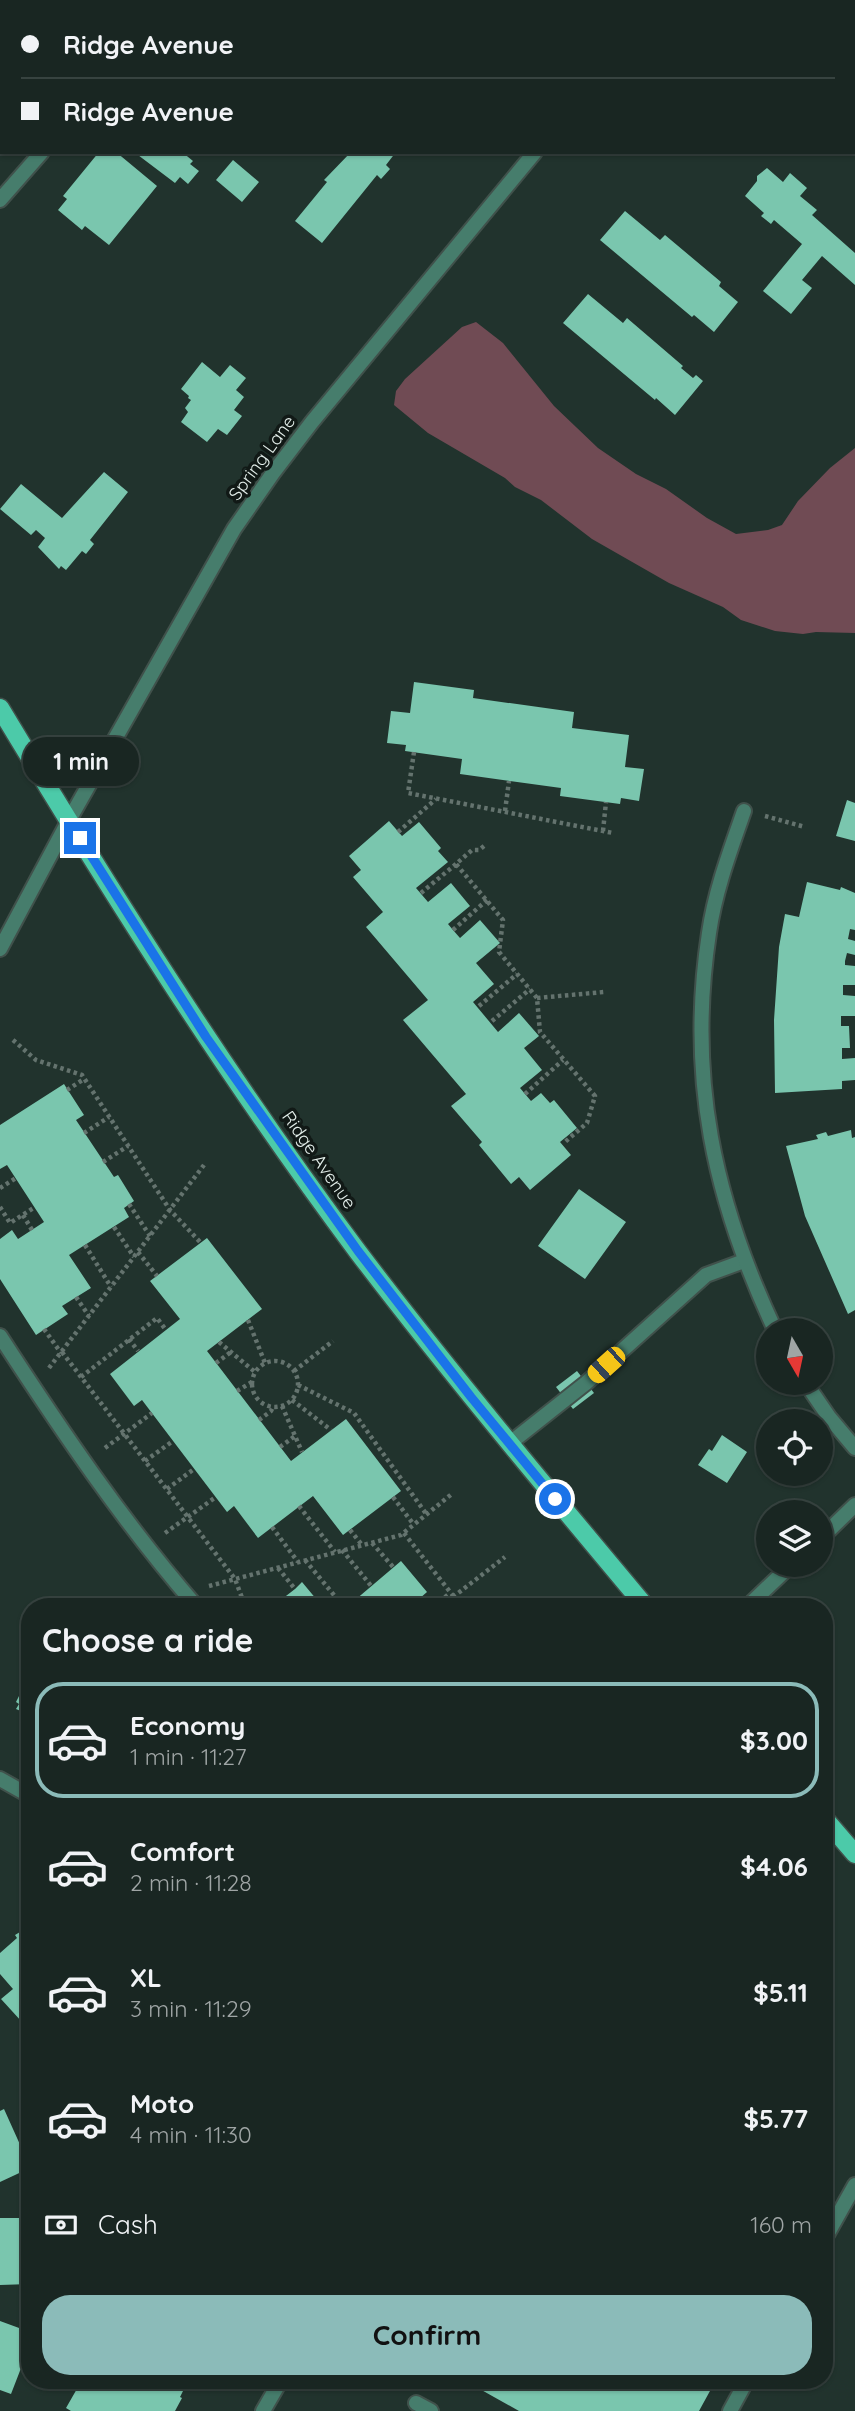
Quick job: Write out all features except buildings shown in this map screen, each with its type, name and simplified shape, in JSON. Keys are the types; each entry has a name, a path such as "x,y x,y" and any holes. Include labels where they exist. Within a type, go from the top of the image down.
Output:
{"main road":[{"name":"Ridge Avenue","path":"0,708 214,1048 358,1251 509,1444 638,1598"},
{"path":"833,1828 855,1854"}],"street":[{"path":"0,200 40,154"},
{"name":"Spring Lane","path":"0,949 69,820 234,529 272,473 312,422 533,154"},
{"path":"744,811 724,869 709,932 702,994 701,1037 706,1113 716,1169 744,1261 770,1318"},
{"path":"509,1444 586,1383 706,1275 744,1261"},
{"path":"0,1336 116,1508 188,1598"},
{"path":"814,1395 855,1448"},
{"path":"833,1526 855,1505"},
{"path":"756,1598 778,1577"},
{"path":"0,1779 21,1791"},
{"path":"833,2223 855,2185"},
{"path":"263,2411 276,2389"},
{"path":"730,2411 742,2389"},
{"path":"416,2403 430,2411"}],"path":[{"path":"414,752 408,793 613,833"},
{"path":"505,811 509,781"},
{"path":"398,832 437,798"},
{"path":"603,831 606,802"},
{"path":"744,811 805,827"},
{"path":"421,893 472,850 484,846"},
{"path":"456,864 503,920 499,952 537,998 540,1032 595,1096 587,1123 565,1142"},
{"path":"453,930 487,901"},
{"path":"479,1006 517,974"},
{"path":"492,1021 530,989"},
{"path":"537,998 604,992"},
{"path":"13,1040 36,1060 82,1075 170,1210 201,1243"},
{"path":"525,1094 563,1060"},
{"path":"67,1090 85,1079"},
{"path":"84,1133 109,1117"},
{"path":"103,1162 128,1146"},
{"path":"34,1388 204,1165"},
{"path":"0,1188 16,1178"},
{"path":"129,1204 150,1236"},
{"path":"0,1207 10,1223 35,1207"},
{"path":"23,1214 32,1230"},
{"path":"114,1227 134,1257"},
{"path":"85,1245 111,1287"},
{"path":"138,1251 157,1276"},
{"path":"76,1297 89,1316"},
{"path":"81,1377 157,1318 166,1331"},
{"path":"248,1320 265,1363"},
{"path":"44,1329 235,1579 242,1598"},
{"path":"129,1339 138,1351"},
{"path":"294,1371 333,1341"},
{"path":"219,1342 255,1372"},
{"path":"216,1363 231,1352"},
{"path":"275,1361 286,1364 294,1371 298,1385 292,1400 282,1406 265,1405 253,1391 255,1372 265,1363 275,1361"},
{"path":"237,1391 252,1382"},
{"path":"298,1385 354,1413 427,1514"},
{"path":"292,1400 331,1430"},
{"path":"282,1406 302,1452"},
{"path":"259,1420 273,1407"},
{"path":"85,1463 152,1413"},
{"path":"280,1447 295,1436"},
{"path":"145,1461 173,1441"},
{"path":"167,1489 194,1469"},
{"path":"184,1593 404,1533 453,1493"},
{"path":"188,1517 216,1497"},
{"path":"393,1497 414,1525"},
{"path":"299,1506 335,1552"},
{"path":"272,1527 298,1562"},
{"path":"350,1530 362,1545"},
{"path":"404,1533 454,1598"},
{"path":"372,1543 394,1568"},
{"path":"342,1550 372,1587"},
{"path":"447,1598 505,1557"},
{"path":"305,1560 336,1598"},
{"path":"278,1567 295,1589"}],"shaded area":[{"path":"476,322 503,343 554,406 598,448 736,534 768,530 782,525 798,501 830,468 855,448 855,633 803,634 775,631 741,620 723,607 669,583 592,539 541,500 428,433 394,405 396,391 405,379 462,327"}],"route":[{"path":"80,838 206,1037 358,1251 471,1397 555,1499"}]}
